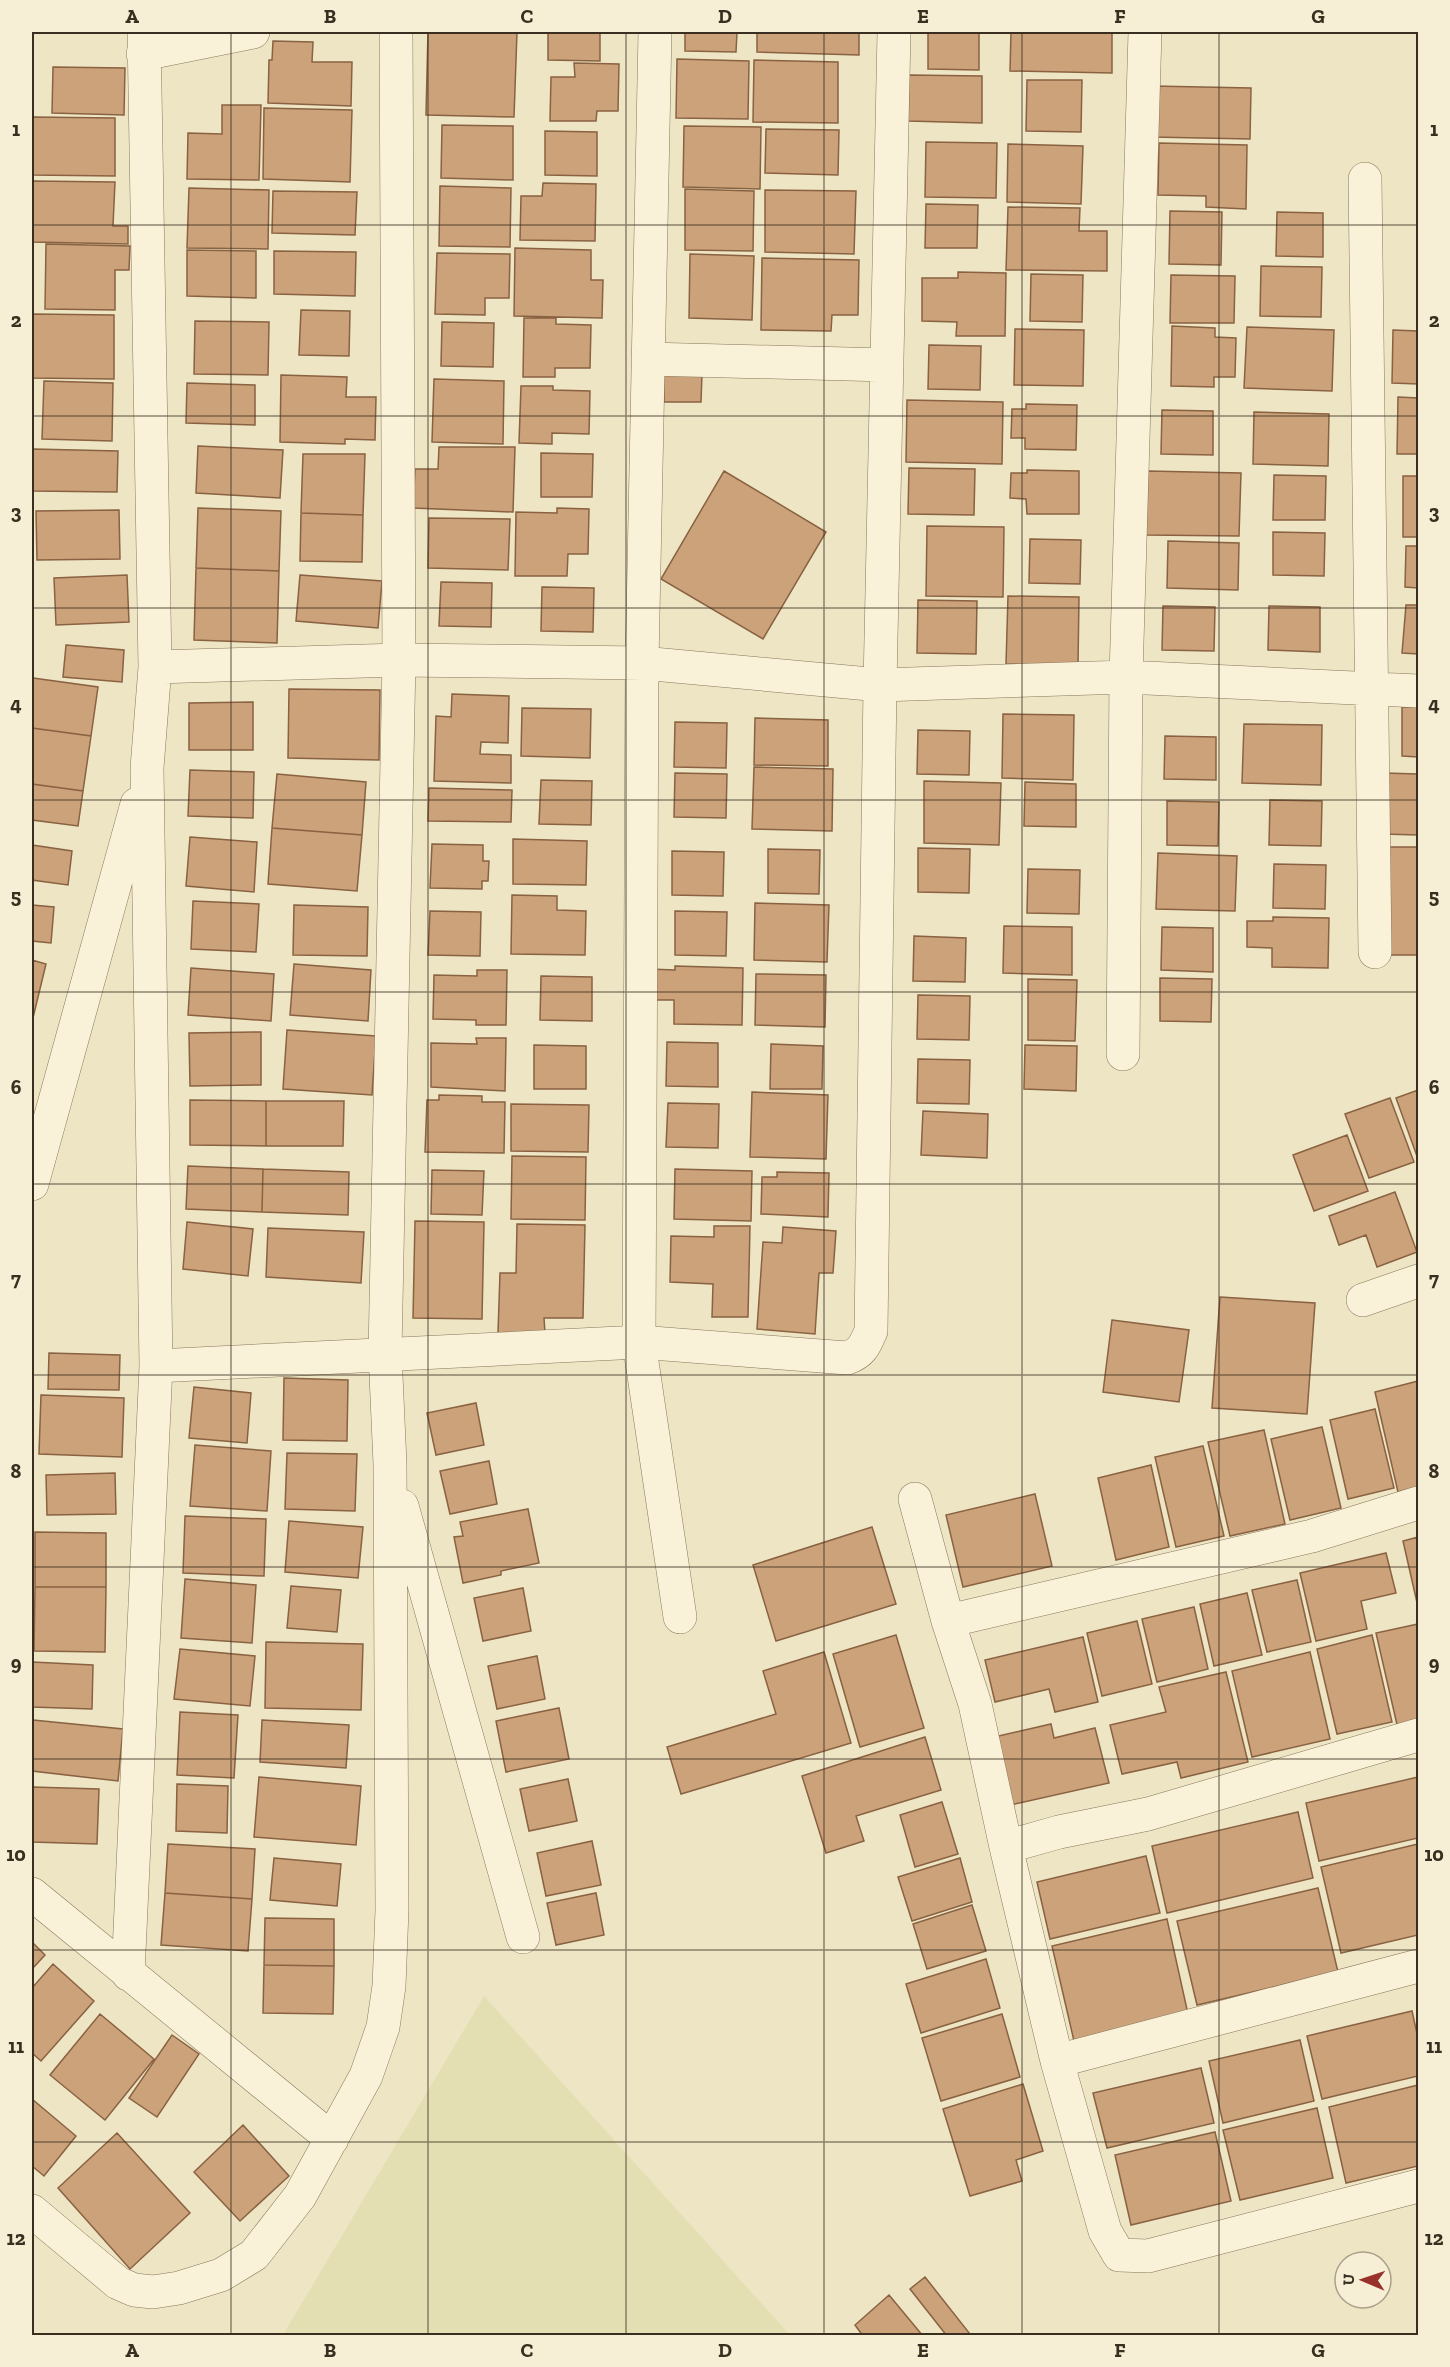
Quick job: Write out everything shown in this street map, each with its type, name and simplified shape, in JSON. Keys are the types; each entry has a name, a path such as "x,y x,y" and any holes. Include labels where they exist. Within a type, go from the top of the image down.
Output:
{"street":[{"path":"128,1974 156,1366 147,768 155,667 143,43 253,32"},
{"path":"32,2211 118,2283 134,2290 153,2292 179,2288 221,2275 254,2256 300,2196 366,2076 383,2028 389,1986 392,1910 390,1464 385,1353 399,660 396,32"},
{"path":"655,32 642,663 639,1342 680,1617"},
{"path":"156,1366 639,1342 847,1358 859,1354 871,1331 880,685 894,32"},
{"path":"1123,1054 1126,677 1145,32"},
{"path":"1365,179 1375,952"},
{"path":"648,359 887,365"},
{"path":"155,667 399,660 642,663 880,685 1126,677 1419,691"},
{"path":"32,1184 147,768"},
{"path":"1363,1300 1419,1281"},
{"path":"390,1464 523,1938"},
{"path":"915,1499 948,1621 975,1704 1057,2061 1105,2231 1119,2254 1148,2256 1419,2186"},
{"path":"948,1621 1312,1536 1419,1503"},
{"path":"1006,1847 1059,1832 1148,1814 1419,1735"},
{"path":"32,1894 332,2139"},
{"path":"1057,2061 1419,1966"}],"shaded area":[{"path":"484,1996 790,2335 283,2335"}],"building":[{"path":"428,32 517,32 514,117 426,115"},
{"path":"548,32 600,32 600,61 548,60"},
{"path":"685,32 737,32 736,52 685,51"},
{"path":"757,32 859,32 859,55 757,52"},
{"path":"928,32 979,32 979,70 928,69"},
{"path":"1011,32 1112,32 1112,73 1010,71"},
{"path":"273,41 313,42 312,62 352,62 351,106 268,103 269,60 272,60"},
{"path":"677,59 749,61 748,119 676,118"},
{"path":"754,60 838,62 838,123 753,122"},
{"path":"574,63 619,64 618,111 597,111 596,121 550,121 551,77 575,77"},
{"path":"53,67 125,68 124,115 52,113"},
{"path":"909,75 982,76 982,123 908,121"},
{"path":"1027,80 1082,80 1081,132 1026,131"},
{"path":"1153,86 1251,88 1250,139 1152,137"},
{"path":"222,105 261,105 259,180 187,179 188,133 222,134"},
{"path":"264,108 352,110 350,182 263,179"},
{"path":"32,117 115,118 115,176 32,175"},
{"path":"442,125 513,126 513,180 441,178"},
{"path":"684,126 761,127 760,189 683,187"},
{"path":"766,129 839,130 838,175 765,173"},
{"path":"545,131 597,132 597,176 545,175"},
{"path":"926,142 997,143 996,198 925,197"},
{"path":"1159,143 1247,145 1246,209 1206,207 1206,196 1158,195"},
{"path":"1008,144 1083,146 1081,204 1007,202"},
{"path":"32,181 115,182 113,226 128,226 128,244 32,242"},
{"path":"543,183 596,184 595,241 520,240 521,196 542,196"},
{"path":"440,186 511,188 510,247 439,246"},
{"path":"189,188 269,190 268,249 187,248"},
{"path":"685,189 754,191 753,251 685,250"},
{"path":"765,190 856,191 854,254 765,252"},
{"path":"273,191 357,192 355,235 272,233"},
{"path":"926,204 978,205 977,248 925,248"},
{"path":"1008,207 1080,208 1079,231 1107,231 1107,271 1006,270"},
{"path":"1170,211 1222,212 1221,265 1169,264"},
{"path":"1277,212 1323,213 1323,257 1276,256"},
{"path":"46,244 130,246 129,270 115,270 115,310 45,309"},
{"path":"515,248 591,250 591,280 603,280 602,318 514,316"},
{"path":"187,250 256,251 256,298 187,296"},
{"path":"274,251 356,252 355,296 274,294"},
{"path":"437,253 510,254 509,298 485,298 485,315 435,314"},
{"path":"690,254 754,256 752,320 689,318"},
{"path":"762,258 859,260 858,315 832,315 831,331 761,330"},
{"path":"1261,266 1322,267 1321,317 1260,316"},
{"path":"958,272 1006,273 1005,336 956,336 957,322 922,321 922,278 958,278"},
{"path":"1031,274 1083,275 1082,322 1030,321"},
{"path":"1171,275 1235,276 1234,323 1170,323"},
{"path":"301,310 350,311 349,356 299,355"},
{"path":"32,314 114,315 114,379 32,378"},
{"path":"524,318 556,318 556,324 591,325 590,368 555,368 555,377 523,377"},
{"path":"195,321 269,322 268,375 194,374"},
{"path":"442,322 494,323 493,367 441,366"},
{"path":"1172,326 1215,328 1215,337 1236,338 1235,377 1214,377 1214,387 1171,386"},
{"path":"1247,327 1334,330 1332,391 1244,388"},
{"path":"1015,329 1084,330 1083,386 1014,385"},
{"path":"1393,330 1418,331 1418,384 1392,383"},
{"path":"929,345 981,346 980,390 928,389"},
{"path":"664,373 702,374 701,402 664,402"},
{"path":"281,375 347,377 346,397 376,397 375,440 345,439 345,444 280,442"},
{"path":"434,379 504,381 503,444 432,442"},
{"path":"44,381 113,383 112,441 42,439"},
{"path":"187,383 255,385 255,425 186,423"},
{"path":"521,386 553,386 553,390 590,391 589,434 552,433 552,444 519,443"},
{"path":"1398,397 1418,398 1418,454 1397,454"},
{"path":"907,400 1003,402 1002,464 906,462"},
{"path":"1026,404 1077,405 1076,450 1025,449 1025,438 1011,438 1012,409 1026,409"},
{"path":"1162,410 1213,411 1213,455 1161,454"},
{"path":"1254,412 1329,414 1328,466 1253,464"},
{"path":"198,446 283,450 280,498 196,493"},
{"path":"439,447 515,447 513,512 413,508 415,469 438,469"},
{"path":"33,449 118,451 117,492 32,491"},
{"path":"541,453 593,454 592,497 541,497"},
{"path":"303,454 365,454 363,515 301,513"},
{"path":"909,468 975,469 974,515 908,514"},
{"path":"1027,470 1079,471 1079,514 1027,514 1026,499 1010,498 1011,473 1027,473"},
{"path":"724,471 826,532 763,639 661,579"},
{"path":"1148,471 1241,473 1239,536 1146,535"},
{"path":"1274,475 1326,476 1325,520 1273,520"},
{"path":"1403,476 1418,476 1418,537 1403,537"},
{"path":"198,508 281,511 279,571 196,568"},
{"path":"557,508 589,509 588,554 568,554 567,576 515,576 516,512 557,513"},
{"path":"119,510 120,559 37,560 36,511"},
{"path":"301,513 363,515 362,562 300,561"},
{"path":"429,518 510,519 508,570 428,568"},
{"path":"927,526 1004,527 1003,597 926,596"},
{"path":"1273,532 1325,533 1324,576 1273,575"},
{"path":"1030,539 1081,540 1080,584 1029,583"},
{"path":"1168,541 1239,543 1238,590 1167,588"},
{"path":"1406,546 1418,546 1418,588 1405,587"},
{"path":"196,568 279,571 277,643 194,640"},
{"path":"127,575 129,622 56,625 54,578"},
{"path":"300,575 382,581 378,628 296,621"},
{"path":"441,582 492,583 491,627 439,626"},
{"path":"542,587 594,588 593,632 541,631"},
{"path":"1008,596 1079,597 1078,666 1006,664"},
{"path":"918,600 977,601 976,654 917,653"},
{"path":"1406,605 1418,605 1418,654 1402,653"},
{"path":"1163,606 1215,607 1214,651 1162,650"},
{"path":"1269,606 1320,607 1320,652 1268,650"},
{"path":"66,645 124,650 122,682 63,677"},
{"path":"33,678 98,687 91,736 32,728"},
{"path":"289,689 380,690 379,760 288,758"},
{"path":"452,694 509,696 508,743 481,742 480,754 511,755 511,783 434,781 436,716 451,717"},
{"path":"253,702 253,750 189,750 189,703"},
{"path":"1402,707 1418,707 1418,757 1402,756"},
{"path":"522,708 591,709 590,758 521,756"},
{"path":"1003,714 1074,715 1073,780 1002,778"},
{"path":"755,718 828,720 828,766 754,765"},
{"path":"675,722 727,723 726,768 674,767"},
{"path":"1244,724 1322,725 1321,785 1242,783"},
{"path":"32,728 91,736 83,791 32,784"},
{"path":"918,730 970,731 969,775 917,774"},
{"path":"1165,736 1216,737 1216,780 1164,779"},
{"path":"754,767 833,769 832,831 752,829"},
{"path":"190,770 254,772 253,818 188,816"},
{"path":"675,773 727,774 726,818 674,817"},
{"path":"1383,773 1418,774 1418,835 1382,834"},
{"path":"277,774 366,782 362,835 272,828"},
{"path":"541,780 592,781 591,825 539,824"},
{"path":"924,781 1001,783 999,845 924,843"},
{"path":"1025,782 1076,784 1076,827 1024,826"},
{"path":"32,784 83,791 78,826 32,820"},
{"path":"429,788 512,790 511,822 428,821"},
{"path":"1270,800 1322,801 1321,846 1269,845"},
{"path":"1167,801 1219,802 1218,846 1167,845"},
{"path":"272,828 362,835 357,891 268,884"},
{"path":"190,837 257,842 254,892 186,886"},
{"path":"513,839 587,841 586,885 513,884"},
{"path":"432,844 483,845 483,861 489,861 488,881 482,881 482,889 430,888"},
{"path":"32,845 72,851 68,885 32,880"},
{"path":"1383,847 1418,847 1418,955 1384,955"},
{"path":"918,848 970,849 969,893 918,892"},
{"path":"768,849 820,850 819,894 768,893"},
{"path":"672,851 724,852 723,896 672,895"},
{"path":"1158,853 1237,856 1235,911 1156,909"},
{"path":"1274,864 1326,865 1325,909 1273,908"},
{"path":"1028,869 1080,870 1079,914 1027,913"},
{"path":"512,895 557,896 557,910 586,911 585,955 511,954"},
{"path":"193,901 259,904 256,952 191,949"},
{"path":"755,903 829,905 827,962 754,960"},
{"path":"32,905 54,907 51,943 32,941"},
{"path":"294,905 368,907 367,956 293,955"},
{"path":"430,911 481,912 480,956 428,955"},
{"path":"675,911 727,912 726,956 675,955"},
{"path":"1273,917 1329,918 1328,968 1272,967 1272,948 1247,947 1247,921 1273,921"},
{"path":"1004,926 1072,927 1072,975 1003,973"},
{"path":"1162,927 1213,928 1213,972 1161,970"},
{"path":"914,936 966,938 965,982 913,981"},
{"path":"32,960 46,964 32,1022"},
{"path":"294,964 371,970 368,1021 290,1015"},
{"path":"675,966 743,968 742,1025 674,1024 674,1000 648,1000 649,969 675,970"},
{"path":"191,968 274,974 271,1021 188,1015"},
{"path":"477,970 507,970 506,1025 476,1025 476,1020 433,1019 434,975 477,976"},
{"path":"756,974 826,975 825,1027 755,1025"},
{"path":"541,976 592,977 592,1021 540,1020"},
{"path":"1160,978 1212,979 1211,1022 1160,1021"},
{"path":"1028,979 1077,980 1075,1041 1028,1040"},
{"path":"918,995 970,996 969,1040 917,1039"},
{"path":"287,1030 376,1036 372,1095 283,1089"},
{"path":"261,1032 261,1085 190,1086 189,1033"},
{"path":"476,1038 506,1038 505,1091 431,1087 431,1043 477,1044"},
{"path":"667,1042 718,1043 718,1087 666,1086"},
{"path":"771,1044 823,1046 822,1089 770,1089"},
{"path":"534,1045 586,1046 586,1089 534,1089"},
{"path":"1025,1045 1077,1046 1076,1091 1024,1089"},
{"path":"918,1059 970,1060 969,1104 917,1103"},
{"path":"1418,1090 1418,1159 1396,1098"},
{"path":"752,1092 828,1095 826,1159 750,1157"},
{"path":"439,1095 482,1096 482,1102 505,1102 504,1153 425,1152 427,1100 439,1100"},
{"path":"1390,1098 1414,1162 1369,1178 1345,1114"},
{"path":"190,1100 266,1101 266,1146 190,1145"},
{"path":"266,1101 344,1101 343,1146 266,1146"},
{"path":"668,1103 719,1104 718,1148 666,1147"},
{"path":"511,1104 589,1105 588,1152 511,1151"},
{"path":"923,1111 988,1114 987,1158 921,1155"},
{"path":"1347,1135 1368,1191 1314,1211 1293,1155"},
{"path":"512,1156 586,1157 585,1220 511,1219"},
{"path":"188,1166 263,1169 262,1212 186,1209"},
{"path":"263,1169 349,1172 348,1215 262,1212"},
{"path":"675,1169 752,1171 751,1221 674,1219"},
{"path":"432,1170 484,1171 482,1215 431,1214"},
{"path":"777,1172 829,1173 828,1217 761,1214 762,1177 777,1177"},
{"path":"1395,1192 1417,1252 1377,1267 1366,1235 1339,1245 1329,1216"},
{"path":"415,1221 484,1222 482,1319 413,1318"},
{"path":"187,1222 253,1229 248,1276 183,1269"},
{"path":"517,1224 585,1225 583,1318 544,1318 545,1333 498,1333 500,1273 516,1273"},
{"path":"714,1226 750,1226 748,1317 712,1317 713,1284 670,1282 671,1236 714,1237"},
{"path":"783,1227 836,1231 833,1273 819,1273 815,1334 757,1329 763,1242 782,1243"},
{"path":"268,1228 364,1232 361,1283 266,1277"},
{"path":"1220,1297 1315,1303 1307,1414 1212,1408"},
{"path":"1112,1320 1189,1330 1179,1402 1103,1392"},
{"path":"49,1353 120,1355 119,1390 48,1389"},
{"path":"284,1378 348,1380 347,1441 283,1440"},
{"path":"1418,1381 1418,1487 1398,1492 1375,1392"},
{"path":"194,1387 251,1393 247,1443 189,1438"},
{"path":"41,1395 124,1398 122,1457 39,1454"},
{"path":"476,1403 484,1445 436,1455 427,1413"},
{"path":"1375,1409 1394,1488 1348,1499 1330,1420"},
{"path":"1322,1427 1341,1508 1290,1520 1271,1439"},
{"path":"1264,1430 1285,1524 1230,1536 1208,1442"},
{"path":"195,1445 271,1451 267,1511 190,1506"},
{"path":"1203,1446 1224,1536 1176,1547 1155,1457"},
{"path":"287,1453 357,1454 355,1511 285,1509"},
{"path":"489,1461 497,1504 450,1514 440,1471"},
{"path":"1151,1465 1169,1547 1116,1560 1098,1478"},
{"path":"115,1473 116,1514 47,1515 46,1475"},
{"path":"1035,1494 1052,1566 963,1587 946,1515"},
{"path":"528,1509 539,1563 501,1571 501,1575 463,1583 454,1537 463,1536 460,1522"},
{"path":"185,1516 266,1519 264,1576 183,1573"},
{"path":"289,1521 363,1527 358,1578 285,1572"},
{"path":"872,1527 896,1604 776,1641 753,1565"},
{"path":"35,1532 106,1533 106,1587 35,1587"},
{"path":"1418,1537 1418,1607 1403,1541"},
{"path":"1386,1553 1396,1593 1361,1601 1367,1629 1316,1641 1300,1573"},
{"path":"185,1579 256,1585 252,1643 181,1638"},
{"path":"1297,1580 1311,1642 1267,1652 1252,1590"},
{"path":"291,1586 341,1590 337,1632 287,1628"},
{"path":"35,1587 106,1587 105,1652 34,1651"},
{"path":"523,1588 531,1631 483,1641 474,1598"},
{"path":"1247,1593 1262,1655 1214,1666 1200,1604"},
{"path":"1194,1607 1208,1669 1157,1682 1142,1619"},
{"path":"1137,1621 1152,1684 1102,1696 1087,1633"},
{"path":"1418,1624 1418,1724 1398,1729 1376,1633"},
{"path":"896,1635 924,1728 860,1747 833,1654"},
{"path":"1372,1635 1392,1722 1337,1734 1317,1649"},
{"path":"1083,1637 1098,1702 1055,1712 1049,1689 995,1702 985,1660"},
{"path":"266,1642 363,1644 361,1710 265,1708"},
{"path":"180,1649 255,1656 250,1706 174,1699"},
{"path":"824,1652 851,1743 681,1794 667,1747 776,1714 763,1671"},
{"path":"1310,1652 1330,1739 1252,1757 1232,1671"},
{"path":"537,1656 545,1699 497,1709 488,1666"},
{"path":"32,1662 93,1665 92,1709 32,1707"},
{"path":"1226,1672 1248,1762 1181,1778 1177,1762 1122,1774 1110,1725 1166,1712 1159,1687"},
{"path":"559,1708 569,1759 506,1772 496,1721"},
{"path":"180,1712 238,1715 234,1778 177,1775"},
{"path":"33,1720 123,1729 118,1781 32,1771"},
{"path":"262,1720 349,1725 346,1768 260,1762"},
{"path":"1051,1724 1054,1738 1095,1728 1109,1783 1010,1805 994,1737"},
{"path":"925,1737 941,1790 856,1816 864,1841 826,1853 802,1776"},
{"path":"259,1777 361,1786 356,1845 254,1837"},
{"path":"1418,1777 1418,1838 1319,1861 1306,1803"},
{"path":"568,1779 577,1821 529,1831 520,1789"},
{"path":"177,1784 228,1786 227,1833 176,1831"},
{"path":"32,1787 99,1789 97,1844 32,1842"},
{"path":"942,1802 958,1854 915,1867 900,1815"},
{"path":"1298,1812 1313,1878 1167,1913 1152,1846"},
{"path":"592,1841 601,1885 546,1896 537,1853"},
{"path":"168,1844 255,1849 252,1899 165,1893"},
{"path":"1418,1844 1418,1935 1341,1953 1321,1867"},
{"path":"1146,1856 1160,1913 1050,1939 1037,1882"},
{"path":"274,1858 341,1864 337,1906 270,1900"},
{"path":"960,1858 972,1902 912,1921 898,1877"},
{"path":"1318,1888 1338,1972 1197,2005 1177,1921"},
{"path":"165,1893 252,1899 248,1951 161,1945"},
{"path":"596,1893 604,1935 556,1945 547,1903"},
{"path":"972,1905 986,1951 927,1969 913,1924"},
{"path":"265,1918 334,1919 334,1966 264,1965"},
{"path":"1167,1919 1188,2014 1074,2041 1052,1946"},
{"path":"32,1942 45,1955 32,1969"},
{"path":"986,1959 1000,2008 921,2033 906,1984"},
{"path":"53,1964 94,2001 41,2061 32,2053 32,1988"},
{"path":"264,1965 334,1966 333,2014 263,2013"},
{"path":"1412,2011 1418,2038 1418,2076 1322,2099 1307,2036"},
{"path":"100,2014 154,2059 105,2120 50,2075"},
{"path":"1002,2014 1020,2077 941,2101 922,2038"},
{"path":"172,2035 199,2054 157,2117 129,2098"},
{"path":"1300,2040 1314,2101 1223,2123 1209,2061"},
{"path":"1201,2068 1214,2123 1107,2148 1093,2093"},
{"path":"1023,2084 1043,2151 1016,2160 1022,2181 970,2196 943,2109"},
{"path":"1418,2085 1418,2166 1346,2183 1329,2107"},
{"path":"32,2099 76,2136 44,2176 32,2166"},
{"path":"1317,2108 1333,2178 1240,2200 1223,2130"},
{"path":"243,2125 289,2176 240,2221 194,2172"},
{"path":"1215,2132 1231,2201 1131,2225 1115,2155"},
{"path":"117,2133 190,2213 130,2269 58,2188"},
{"path":"925,2277 970,2334 969,2336 947,2336 910,2289"},
{"path":"889,2295 923,2336 863,2336 855,2325"}]}
